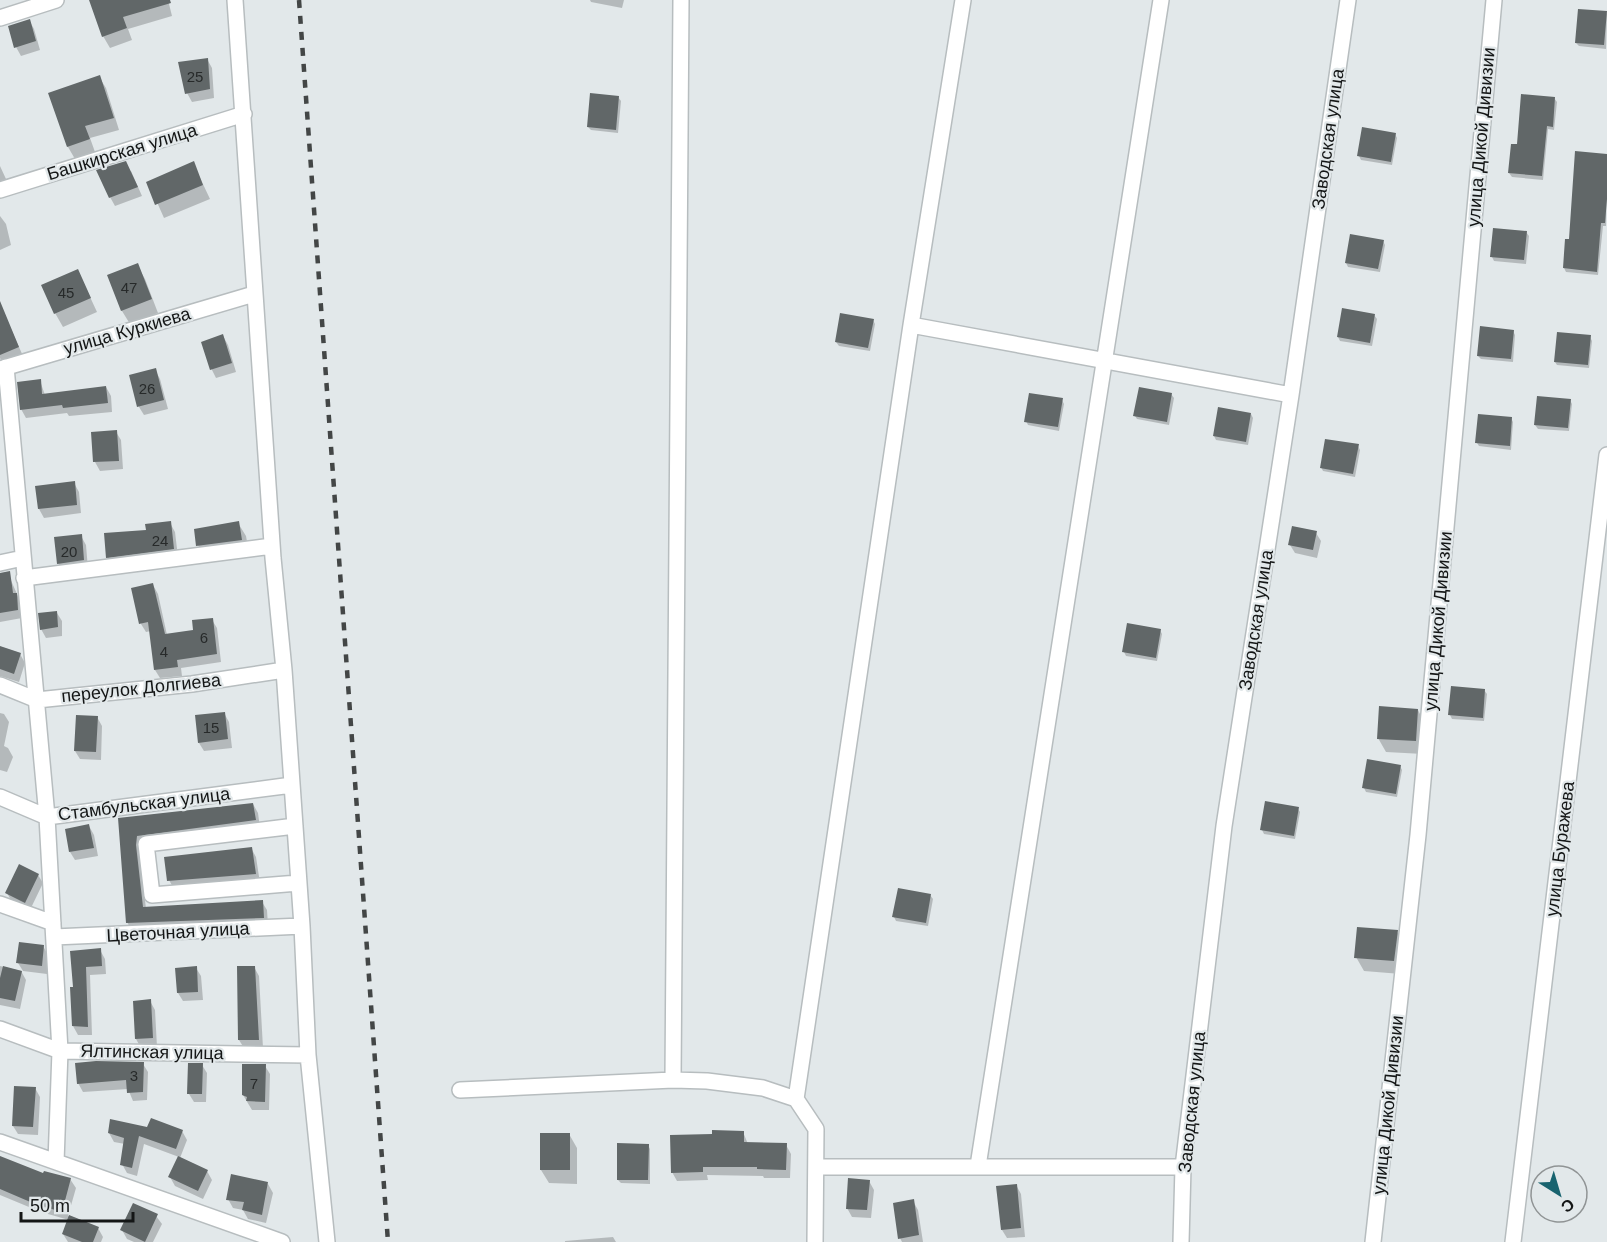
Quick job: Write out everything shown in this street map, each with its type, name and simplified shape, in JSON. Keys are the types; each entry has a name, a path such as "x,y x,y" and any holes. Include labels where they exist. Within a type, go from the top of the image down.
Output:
{"street":[{"path":"0,18 56,0"},
{"path":"235,0 272,546 284,670 302,926 308,1055 327,1242"},
{"path":"673,1080 681,0"},
{"path":"796,1099 911,326 963,0"},
{"path":"978,1166 1161,0"},
{"name":"Заводская улица","path":"1180,1242 1183,1167 1224,826 1291,395 1348,0"},
{"name":"улица Дикой Дивизии","path":"1373,1242 1420,813 1494,0"},
{"name":"Башкирская улица","path":"0,190 244,114"},
{"name":"улица Куркиева","path":"3,368 254,294"},
{"path":"911,326 1291,395"},
{"path":"3,368 47,817 60,1051 56,1162"},
{"name":"улица Буражева","path":"1514,1242 1607,455"},
{"path":"24,578 272,546"},
{"path":"0,563 22,558"},
{"name":"переулок Долгиева","path":"0,685 37,700 192,684 284,670"},
{"name":"Стамбульская улица","path":"0,797 47,817 292,785"},
{"path":"295,826 146,844 152,895 298,883"},
{"name":"Цветочная улица","path":"0,904 53,930 302,926"},
{"name":"Ялтинская улица","path":"0,1029 60,1051 308,1055"},
{"path":"460,1090 673,1080 707,1081 763,1088 796,1099 816,1129 815,1242"},
{"path":"0,1142 282,1242"},
{"path":"817,1167 1183,1167"}],"building":[{"path":"89,0 170,0 171,3 123,17 127,28 102,37"},
{"path":"1578,9 1607,11 1604,45 1575,43"},
{"path":"30,19 36,41 14,48 8,26"},
{"path":"208,58 210,89 185,94 178,62"},
{"path":"100,75 114,118 85,126 90,139 67,147 48,93"},
{"path":"590,93 619,96 616,130 587,127"},
{"path":"1521,94 1555,97 1553,127 1547,126 1542,176 1508,173 1511,144 1517,144"},
{"path":"1362,127 1396,133 1391,162 1357,156"},
{"path":"1575,151 1607,154 1605,223 1601,223 1597,272 1563,268 1565,239 1569,239"},
{"path":"126,161 138,187 109,198 96,170"},
{"path":"194,161 203,185 155,205 146,182"},
{"path":"1493,228 1527,231 1524,260 1490,257"},
{"path":"1350,234 1384,240 1378,269 1345,263"},
{"path":"138,263 152,299 121,311 107,275"},
{"path":"78,269 91,298 54,314 41,285"},
{"path":"0,301 19,347 0,355"},
{"path":"1342,308 1375,314 1370,343 1337,337"},
{"path":"840,313 874,319 868,348 835,342"},
{"path":"1480,326 1514,330 1511,359 1477,356"},
{"path":"1557,332 1591,335 1588,365 1554,362"},
{"path":"223,334 232,363 210,370 201,342"},
{"path":"156,368 164,400 137,407 129,375"},
{"path":"41,379 42,394 106,386 108,403 20,410 17,382"},
{"path":"1139,387 1172,393 1167,422 1133,416"},
{"path":"1029,393 1063,398 1058,427 1024,422"},
{"path":"1537,396 1571,399 1568,428 1534,425"},
{"path":"1218,407 1251,413 1246,442 1213,436"},
{"path":"1478,414 1512,417 1510,446 1475,443"},
{"path":"117,430 119,461 93,462 91,432"},
{"path":"1325,439 1359,444 1353,474 1320,468"},
{"path":"75,481 77,505 38,509 35,486"},
{"path":"171,521 174,549 106,558 104,533 146,530 145,524"},
{"path":"239,521 242,540 196,546 194,529"},
{"path":"1292,526 1317,531 1313,550 1288,545"},
{"path":"82,534 84,560 57,564 54,537"},
{"path":"10,571 13,593 17,593 18,610 0,613 0,573"},
{"path":"153,583 165,634 193,630 192,620 213,618 217,654 177,660 178,667 154,670 148,622 139,624 131,588"},
{"path":"57,611 58,627 40,630 38,613"},
{"path":"1127,623 1161,629 1156,658 1122,652"},
{"path":"0,646 21,653 14,674 0,669"},
{"path":"1451,686 1485,689 1483,718 1448,715"},
{"path":"1379,706 1418,709 1416,741 1377,739"},
{"path":"225,712 228,739 198,743 195,715"},
{"path":"76,715 98,716 96,752 74,751"},
{"path":"1367,759 1401,765 1396,794 1362,788"},
{"path":"1265,801 1299,807 1294,836 1260,830"},
{"path":"253,803 256,820 137,836 136,845 143,907 263,900 264,918 126,923 118,818"},
{"path":"89,824 94,848 69,852 65,829"},
{"path":"252,847 256,874 167,881 164,857"},
{"path":"19,864 39,874 25,903 5,893"},
{"path":"898,888 931,894 926,923 892,917"},
{"path":"1357,927 1398,930 1394,961 1354,958"},
{"path":"19,942 44,945 42,966 16,963"},
{"path":"101,948 102,966 86,967 88,1027 72,1026 70,987 73,987 70,951"},
{"path":"3,966 22,971 15,1001 0,998 0,978"},
{"path":"197,966 198,992 177,993 175,968"},
{"path":"237,966 255,966 259,1040 238,1040"},
{"path":"151,999 153,1038 135,1039 133,1001"},
{"path":"144,1062 143,1092 127,1093 126,1080 77,1084 75,1063"},
{"path":"188,1063 203,1063 202,1094 187,1094"},
{"path":"242,1064 266,1064 265,1102 246,1101 247,1097 242,1095"},
{"path":"14,1086 36,1087 33,1127 12,1126"},
{"path":"151,1118 183,1130 176,1149 139,1136 132,1168 120,1165 124,1138 108,1133 110,1119 147,1127"},
{"path":"712,1130 744,1131 744,1142 787,1143 786,1170 757,1169 757,1167 703,1167 703,1172 671,1173 670,1135 712,1134"},
{"path":"540,1133 570,1133 570,1170 540,1170"},
{"path":"617,1143 649,1144 648,1180 617,1180"},
{"path":"0,1156 43,1173 44,1171 71,1178 62,1212 35,1204 0,1189"},
{"path":"178,1156 208,1170 198,1191 168,1177"},
{"path":"231,1174 268,1182 262,1215 242,1210 244,1202 226,1200"},
{"path":"848,1178 870,1180 867,1210 846,1209"},
{"path":"1017,1184 1021,1228 1001,1230 996,1186"},
{"path":"914,1199 919,1235 898,1239 893,1203"},
{"path":"133,1203 158,1214 145,1242 120,1230"},
{"path":"69,1215 99,1227 93,1242 82,1242 62,1234"}],"railway":[{"path":"299,0 388,1242"}]}
